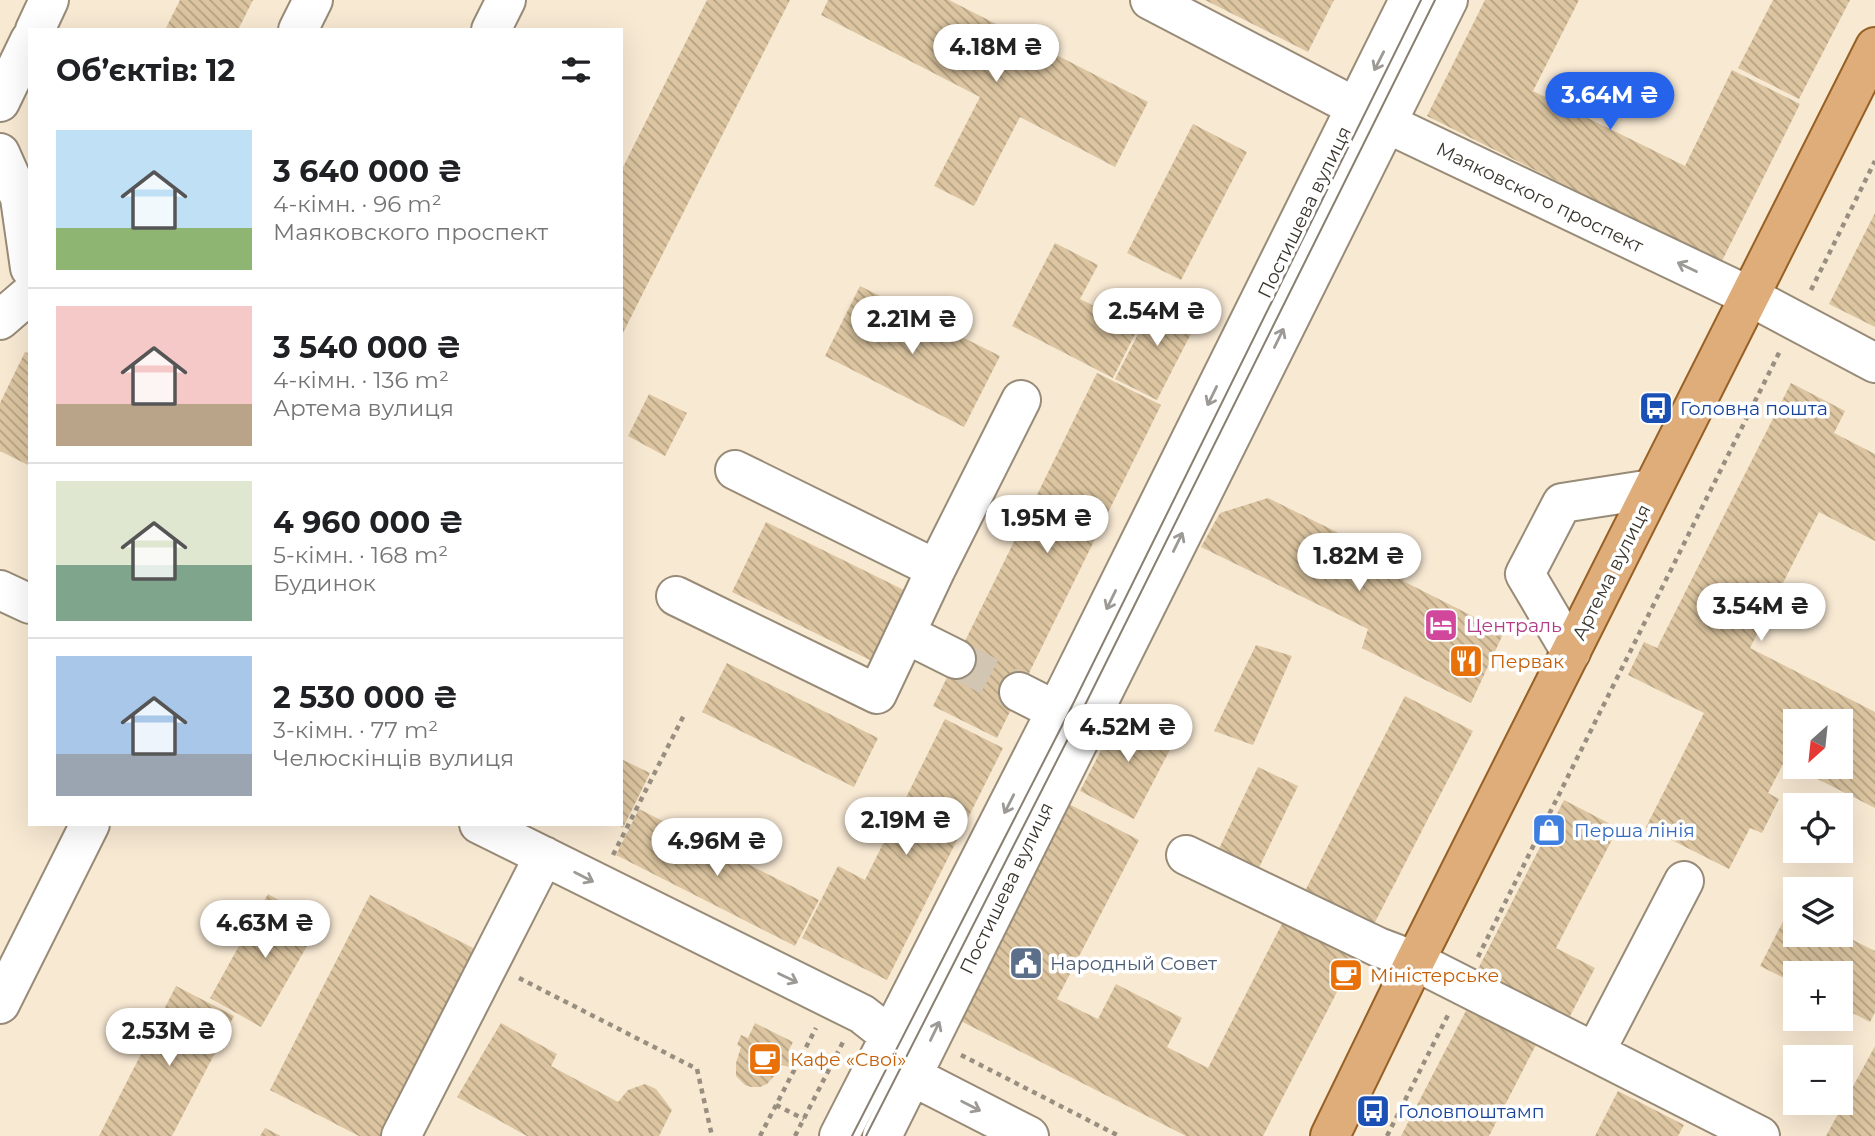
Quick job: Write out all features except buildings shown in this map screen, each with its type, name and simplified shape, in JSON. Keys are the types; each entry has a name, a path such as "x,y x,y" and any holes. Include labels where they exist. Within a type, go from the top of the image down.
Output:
{"main road":[{"name":"Артема вулиця","path":"1330,1136 1415,961 1875,47"}],"street":[{"path":"36,28 49,0"},
{"path":"299,28 313,0"},
{"path":"492,28 506,0"},
{"name":"Маяковского проспект","path":"1150,0 1373,116 1749,296 1875,363"},
{"name":"Постишева вулиця","path":"1373,116 1409,0"},
{"name":"Постишева вулиця","path":"883,1136 1071,718 1373,116 1448,0"},
{"path":"0,102 28,44"},
{"path":"0,153 20,198 28,254"},
{"path":"0,320 28,296"},
{"path":"676,596 877,694 1021,400"},
{"path":"735,470 936,569"},
{"path":"1571,652 1525,574 1562,503 1652,489"},
{"path":"0,590 28,603"},
{"path":"905,634 956,659"},
{"path":"1019,692 1071,718"},
{"name":"Постишева вулиця","path":"839,1136 890,1036 1071,718"},
{"path":"0,1004 89,826"},
{"path":"483,826 862,1014 890,1036 902,1065 912,1076 1029,1136"},
{"path":"1186,855 1464,985 1759,1136"},
{"path":"401,1136 544,856"},
{"path":"1595,1052 1684,881"}],"path":[{"path":"1387,1136 1875,162"},
{"path":"599,884 684,715"},
{"path":"489,963 696,1069 712,1136"},
{"path":"760,1136 817,1026"},
{"path":"795,1136 845,1039"},
{"path":"954,1051 1119,1136"},
{"path":"776,1105 804,1119"}],"tunnel":[{"path":"956,659 1019,692"}],"tram line":[{"path":"852,1136 1067,716 1421,0"},
{"path":"866,1136 1077,721 1435,0"}],"place":[{"name":"Головна пошта","path":"1656,408"},
{"name":"Централь","path":"1441,625"},
{"name":"Первак","path":"1466,661"},
{"name":"Перша лінія","path":"1549,830"},
{"name":"Народный Совет","path":"1026,963"},
{"name":"Міністерське","path":"1346,975"},
{"name":"Кафе «Свої»","path":"765,1059"},
{"name":"Головпоштамп","path":"1373,1111"}]}
